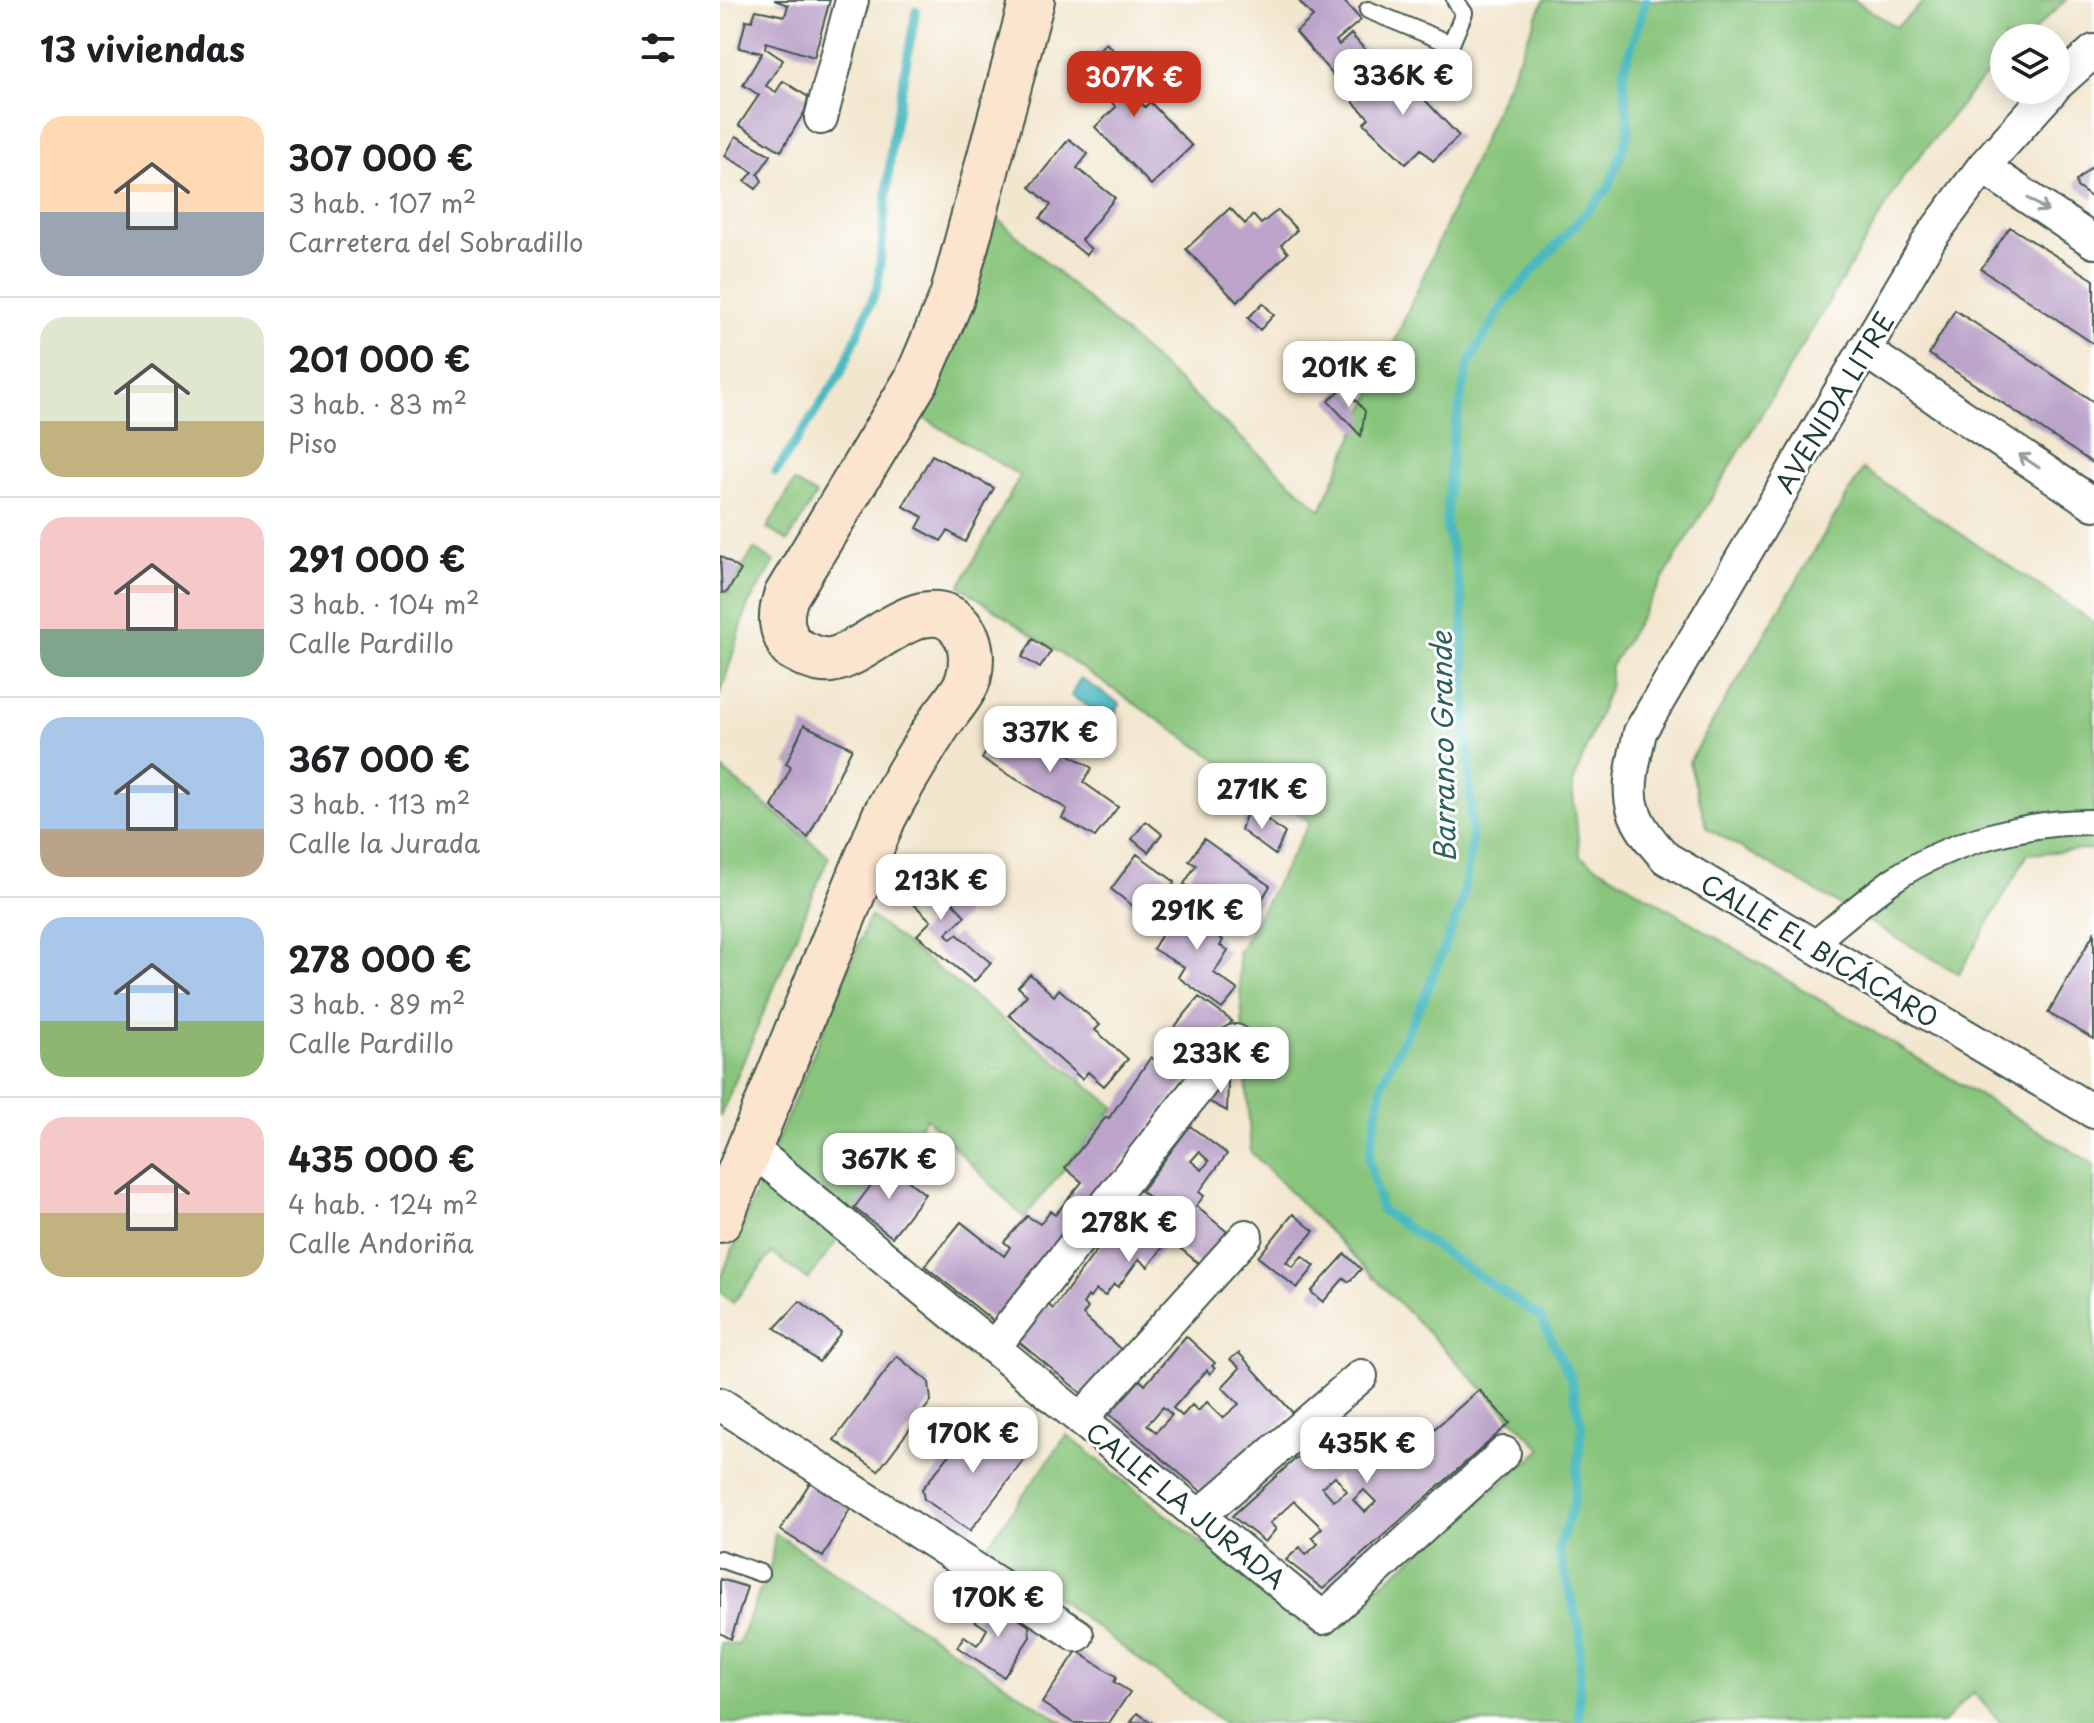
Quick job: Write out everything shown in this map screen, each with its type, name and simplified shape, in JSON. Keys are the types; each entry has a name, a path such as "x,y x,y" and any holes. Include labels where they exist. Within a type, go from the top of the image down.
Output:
{"main road":[{"path":"720,1220 752,1149 884,817 905,776 969,678 968,637 959,625 944,617 924,614 908,618 844,658 827,661 791,647 782,631 781,612 786,596 917,379 952,297 1032,0"}],"street":[{"path":"821,118 852,0"},
{"path":"2070,72 2094,51"},
{"name":"AVENIDA LITRE","path":"1640,732 1931,237 1983,167 2039,104"},
{"path":"1983,167 2094,242"},
{"path":"1864,350 2094,504"},
{"name":"CALLE EL BICÁCARO","path":"1640,732 1628,787 1641,832 1666,858 2094,1112"},
{"path":"1811,946 1896,878 1973,841 2057,822 2094,822"},
{"path":"994,1347 1235,1041"},
{"name":"CALLE LA JURADA","path":"752,1149 1323,1618 1504,1453"},
{"path":"1081,1419 1246,1236"},
{"path":"1199,1516 1361,1376"},
{"path":"720,1404 1077,1635"}],"lane":[{"path":"1368,10 1451,44 1464,13 1455,0"},
{"path":"720,1559 760,1573"}],"green space":[{"path":"1544,0 1854,0 1896,27 1926,0 2066,0 2041,24 1990,24 1990,72 1904,176 1611,666 1609,688 1572,786 1580,856 2094,1164 2094,1723 2001,1723 1973,1692 1943,1723 1223,1723 987,1545 1067,1435 1319,1637 1542,1449 1251,1152 1238,953 1310,822 960,586 1020,476 921,416 972,308 994,215 1321,510"},
{"path":"1863,469 2094,622 2094,849 2028,854 1959,974 1707,828 1689,762"},
{"path":"794,482 816,495 788,541 767,528"},
{"path":"754,549 775,562 748,605 720,696 720,590 730,594 727,592"},
{"path":"720,768 829,856 720,1117"},
{"path":"870,916 1115,1107 1024,1218 926,1118 808,1280 772,1253 733,1303 720,1291 720,1280"},
{"path":"775,1533 1064,1723 720,1723 720,1643 738,1645 771,1564"}],"water":[{"path":"1080,678 1120,704 1112,720 1071,696"}],"building":[{"path":"774,0 830,0 814,57 766,42 765,48 783,60 766,86 776,92 783,81 808,97 805,111 781,151 739,125 759,95 743,85 762,53 739,48 746,20 752,21 756,10 785,16 788,5"},
{"path":"1298,0 1343,0 1361,20 1336,41 1339,45 1351,34 1382,69 1351,96 1296,32 1313,17"},
{"path":"1106,43 1116,53 1113,56 1143,83 1131,93 1145,107 1150,102 1192,146 1151,185 1095,127 1116,107 1079,67"},
{"path":"1390,63 1459,136 1433,161 1421,149 1406,164 1364,123 1369,118 1354,103 1354,99"},
{"path":"736,136 771,155 758,174 762,181 756,189 745,181 753,172 725,156"},
{"path":"1069,139 1088,154 1077,168 1115,198 1081,240 1091,249 1086,255 1040,218 1051,205 1030,187"},
{"path":"2094,165 2094,199 2077,187 2076,181"},
{"path":"1230,208 1245,224 1253,215 1261,224 1278,210 1297,230 1281,245 1288,253 1237,302 1186,249"},
{"path":"2010,227 2094,280 2094,344 1981,269"},
{"path":"1263,303 1274,315 1260,330 1248,318"},
{"path":"1955,310 2094,402 2094,464 1929,354"},
{"path":"1344,387 1365,411 1361,436 1328,401"},
{"path":"932,455 994,488 965,542 948,531 941,541 917,528 923,517 903,506"},
{"path":"720,556 741,570 727,592 722,593"},
{"path":"1033,639 1051,651 1040,668 1022,657"},
{"path":"1032,714 1047,723 1039,737 1092,768 1083,782 1118,807 1095,837 1062,818 1067,809 982,759 1002,724 1020,734"},
{"path":"804,725 852,748 808,838 772,807 791,767 786,764"},
{"path":"1249,806 1285,833 1275,855 1241,830"},
{"path":"1146,821 1162,834 1148,852 1132,839"},
{"path":"1204,839 1270,886 1258,906 1250,901 1239,917 1184,884 1196,865 1189,861"},
{"path":"1137,854 1175,882 1148,918 1111,889"},
{"path":"916,862 965,916 946,934 951,939 957,934 991,963 974,982 917,935 931,921 893,884"},
{"path":"1183,900 1220,922 1213,934 1223,940 1220,946 1228,950 1214,973 1238,990 1222,1009 1178,977 1184,967 1153,949"},
{"path":"2094,933 2094,1039 2048,1013"},
{"path":"1030,974 1054,996 1059,989 1100,1025 1095,1030 1128,1059 1104,1086 1088,1072 1082,1079 1009,1015 1027,995 1018,987"},
{"path":"1199,997 1232,1021 997,1324 925,1266 961,1222 1004,1256 1010,1247 1004,1242 1027,1216 1040,1224 1050,1211 1055,1215 1082,1182 1065,1168 1106,1117 1109,1118 1151,1057 1162,1066 1167,1058 1157,1049 1168,1036 1182,1047 1186,1042 1172,1030"},
{"path":"1223,1078 1228,1081 1227,1111 1208,1101"},
{"path":"1190,1126 1227,1154 1199,1192 1204,1196 1196,1206 1231,1235 1203,1267 1169,1239 1148,1267 1139,1259 1118,1287 1114,1284 1105,1296 1096,1290 1090,1298 1088,1296 1083,1304 1088,1308 1083,1315 1127,1355 1086,1397 1014,1338 1048,1304 1053,1309 1134,1200 1161,1220 1157,1226 1165,1232 1168,1228 1174,1232 1181,1224 1141,1191","holes":["1199,1152 1209,1161 1202,1170 1191,1161"]},
{"path":"887,1164 925,1194 892,1237 854,1208"},
{"path":"1293,1214 1314,1231 1286,1262 1293,1267 1302,1256 1315,1266 1297,1288 1258,1257"},
{"path":"1345,1254 1361,1269 1349,1282 1344,1278 1323,1302 1311,1292"},
{"path":"800,1301 841,1332 819,1362 775,1328"},
{"path":"1186,1336 1215,1363 1212,1366 1215,1368 1210,1374 1207,1370 1173,1408 1182,1416 1192,1405 1198,1411 1207,1402 1223,1418 1239,1404 1222,1387 1240,1368 1230,1359 1239,1353 1293,1413 1203,1493 1109,1414 1140,1380 1145,1385","holes":["1163,1407 1172,1415 1156,1432 1147,1425"]},
{"path":"897,1356 929,1382 931,1401 878,1471 834,1440"},
{"path":"1479,1390 1510,1423 1323,1589 1286,1560 1300,1547 1306,1555 1318,1544 1312,1537 1322,1528 1294,1501 1270,1523 1276,1529 1265,1542 1232,1516 1341,1418 1372,1455 1404,1428 1417,1444","holes":["1335,1476 1347,1491 1334,1501 1322,1487","1364,1490 1376,1502 1365,1512 1353,1500"]},
{"path":"980,1417 1026,1457 970,1531 924,1499 922,1489"},
{"path":"811,1481 851,1507 823,1557 780,1530"},
{"path":"720,1579 747,1587 731,1639 720,1633"},
{"path":"990,1599 1029,1626 1030,1637 1004,1677 957,1647 964,1636 977,1645 981,1640 987,1629 975,1621"},
{"path":"1077,1651 1117,1677 1114,1682 1130,1692 1109,1723 1073,1723 1042,1703"},
{"path":"1137,1713 1153,1723 1131,1722"}],"waterway":[{"name":"Barranco Grande","path":"1579,1723 1580,1631 1558,1550 1574,1503 1582,1426 1570,1376 1540,1317 1381,1210 1369,1158 1383,1080 1425,996 1461,905 1472,843 1462,599 1446,523 1452,443 1468,365 1504,303 1609,187 1629,130 1623,73 1646,0"},
{"path":"776,472 841,373 878,286 892,140 916,11"}]}
